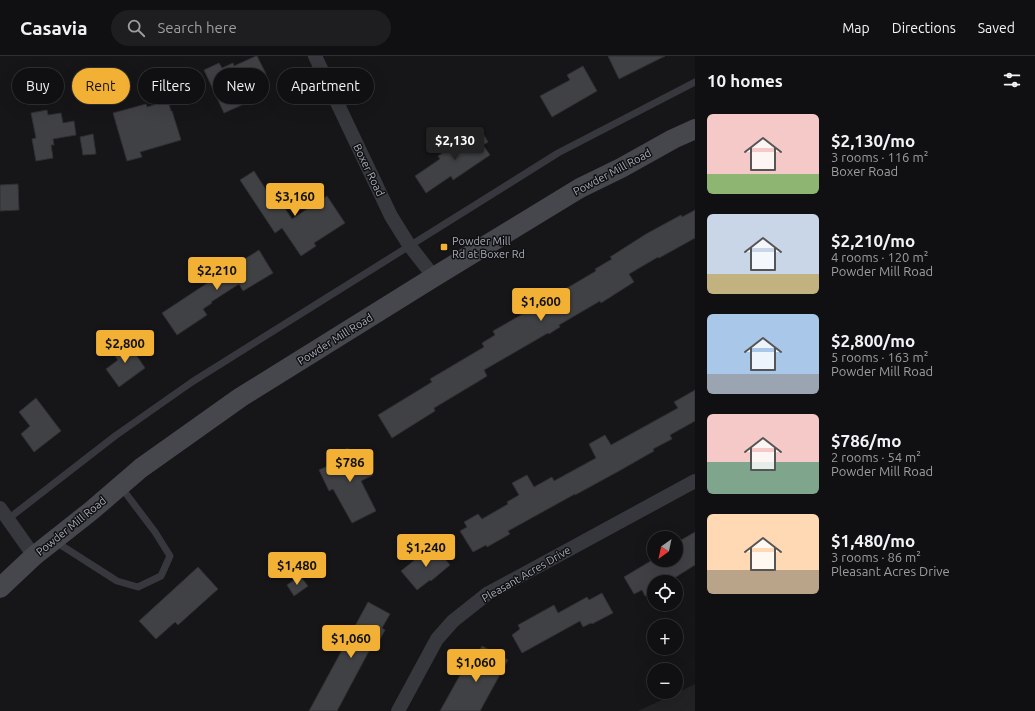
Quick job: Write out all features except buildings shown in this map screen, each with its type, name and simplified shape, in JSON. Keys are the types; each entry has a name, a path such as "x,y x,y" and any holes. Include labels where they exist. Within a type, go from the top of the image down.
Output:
{"main road":[{"name":"Powder Mill Road","path":"0,588 34,556 141,468 241,397 580,188 695,129"}],"street":[{"name":"Boxer Road","path":"315,56 392,216 409,245 434,277"},
{"name":"Pleasant Acres Drive","path":"398,711 438,639 453,621 487,594 695,481"},
{"path":"4,514 34,556"}],"lane":[{"path":"4,514 192,382 409,245 558,153 695,82"},
{"path":"54,540 117,581 138,586 161,576 170,556 155,532 120,486"}],"shaded area":[{"path":"695,684 695,711 638,711 664,699 683,699 683,690"}],"place":[{"name":"Powder Mill Rd at Boxer Rd","path":"444,247"}]}
